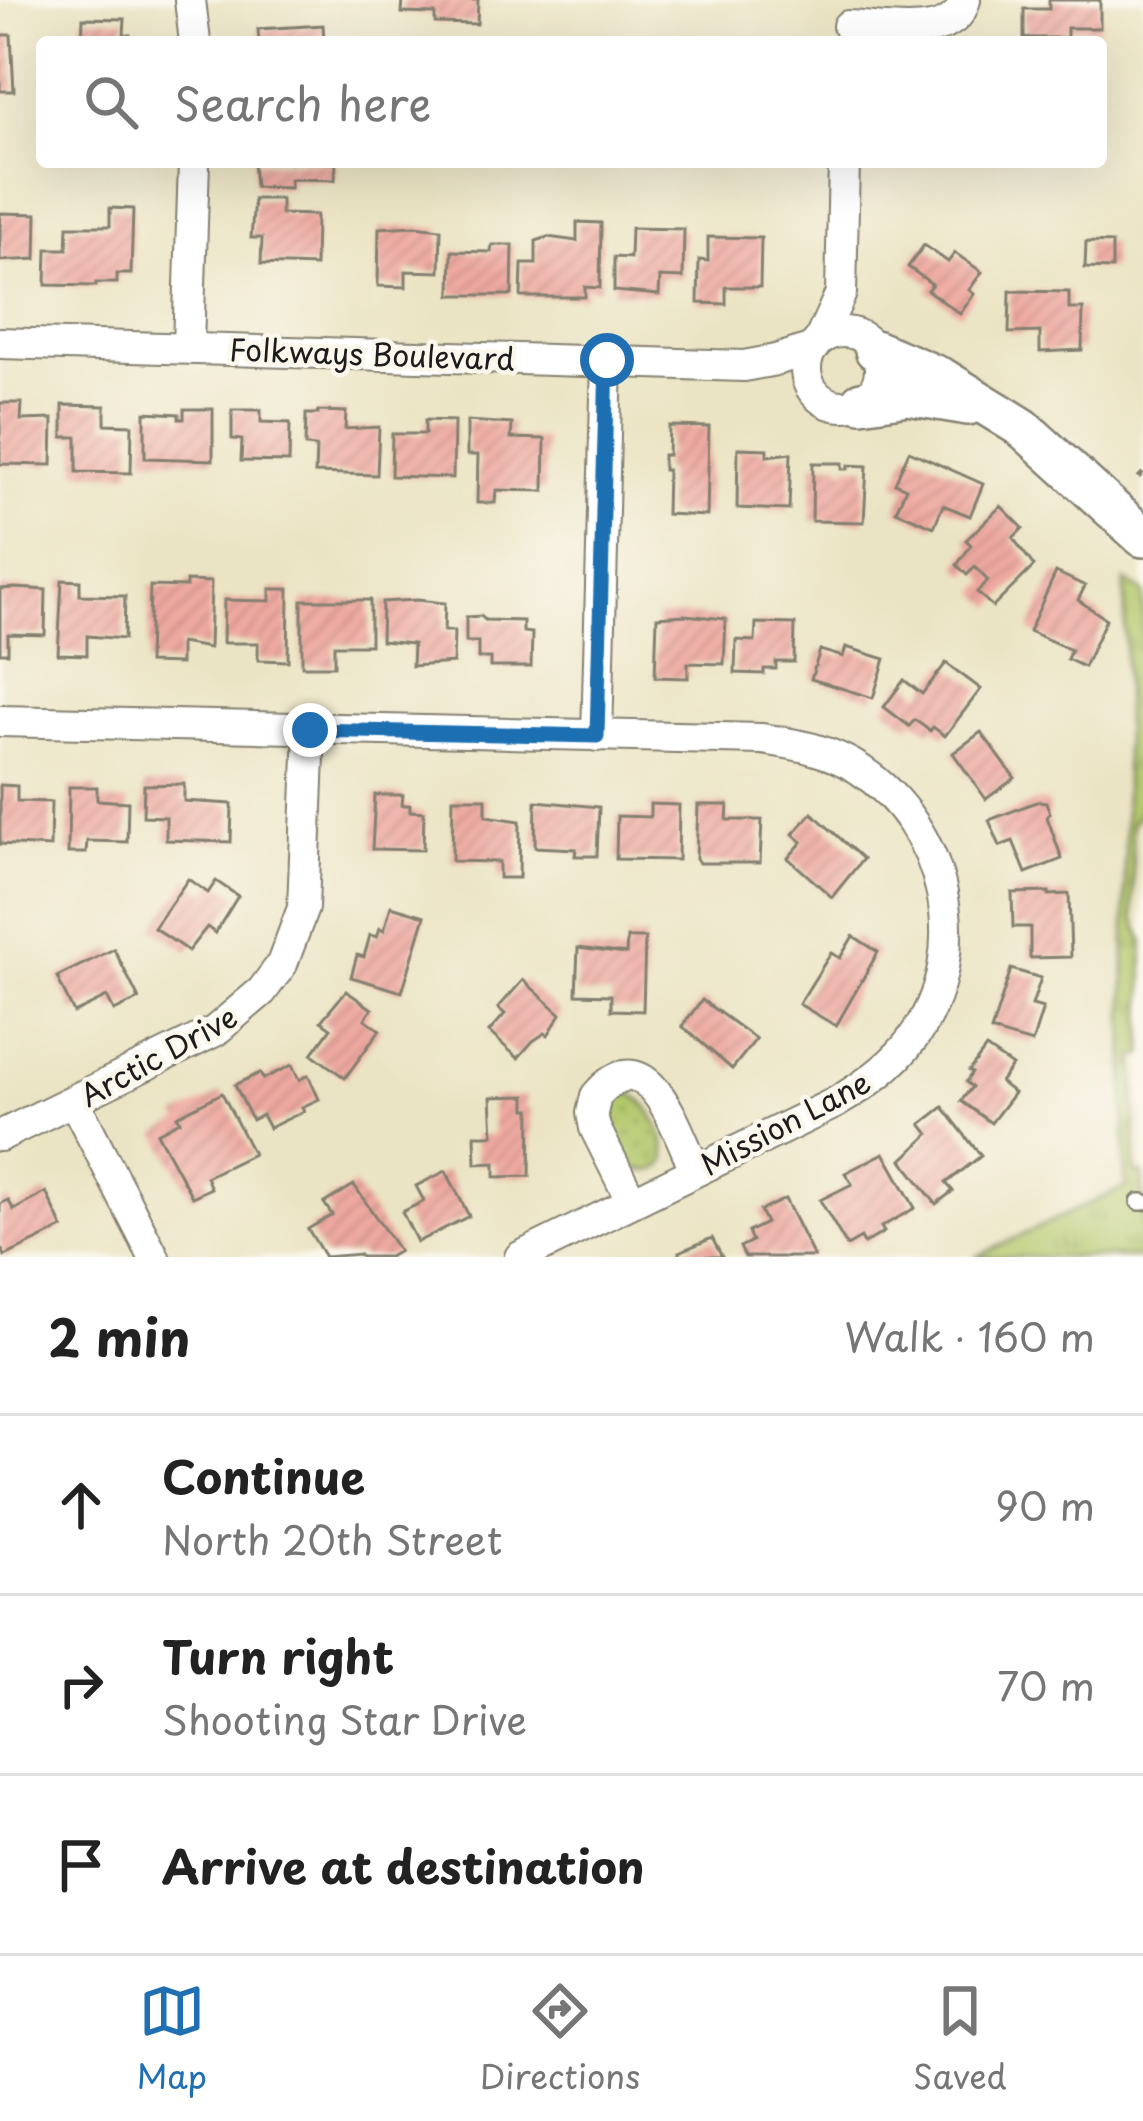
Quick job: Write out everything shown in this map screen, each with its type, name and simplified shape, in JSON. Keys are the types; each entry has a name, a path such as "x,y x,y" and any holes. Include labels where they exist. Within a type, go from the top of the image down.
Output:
{"street":[{"path":"190,0 194,36"},
{"path":"848,23 936,28 955,20 965,0"},
{"path":"188,347 194,168"},
{"path":"844,168 841,293 806,372 816,395 834,405 908,395 995,410"},
{"path":"841,293 880,364 879,379 861,402"},
{"path":"817,344 842,332 942,378 1045,444 1143,537"},
{"name":"Folkways Boulevard","path":"0,343 744,366 769,372 816,395"},
{"name":"Folkways Boulevard","path":"744,366 817,344"},
{"path":"597,736 607,360"},
{"name":"Mission Lane","path":"0,721 762,739 814,749 846,762 884,789 910,817 930,855 943,896 944,965 937,993 911,1041 860,1088 520,1257"},
{"name":"Arctic Drive","path":"0,1136 215,1031 241,1013 282,964 296,932 304,894 310,730"},
{"path":"631,1200 592,1120 596,1096 615,1079 639,1077 656,1089 695,1169"},
{"path":"74,1101 154,1257"}],"green space":[{"path":"1125,581 1143,592 1143,806 1132,825 1134,918 1143,940 1143,1056 1135,1057 1135,1173 1143,1174 1143,1257 975,1257 1125,1187"},
{"path":"631,1093 652,1114 661,1134 665,1163 653,1170 632,1164 611,1128 610,1104 620,1094"}],"building":[{"path":"403,0 478,0 477,24 435,23 435,14 402,13"},
{"path":"1049,0 1100,0 1100,28 1067,28 1067,36 1024,36 1024,9 1049,9"},
{"path":"83,18 125,19 124,35 130,35 130,36 82,36"},
{"path":"323,25 324,36 259,36 258,29"},
{"path":"0,35 11,35 14,91 0,91"},
{"path":"253,168 336,168 335,180 290,179 290,188 255,187"},
{"path":"254,199 281,199 281,214 316,215 315,266 261,264 262,238 251,238"},
{"path":"110,208 133,209 131,274 117,274 117,283 96,286 46,285 47,249 67,249 68,226 110,226"},
{"path":"0,213 37,214 36,259 0,261"},
{"path":"577,222 601,223 600,288 585,287 585,297 521,297 522,264 536,264 536,241 548,237 577,241"},
{"path":"379,228 441,229 440,272 406,271 406,287 378,286"},
{"path":"631,228 684,229 683,278 660,277 659,295 614,291 614,257 630,258"},
{"path":"708,237 761,238 760,287 726,287 726,304 698,303 699,260 708,261"},
{"path":"1086,242 1112,243 1112,269 1085,268"},
{"path":"492,245 513,245 512,295 451,295 452,251 491,252"},
{"path":"924,245 948,262 955,253 982,272 960,314 927,290 932,284 908,267"},
{"path":"1010,291 1069,292 1069,309 1083,309 1082,350 1040,352 1040,332 1009,333"},
{"path":"0,403 22,403 21,420 53,419 52,465 0,464"},
{"path":"63,405 105,406 105,424 132,425 131,473 77,472 77,437 63,437"},
{"path":"184,409 213,409 213,460 145,458 145,412 179,414 184,419"},
{"path":"232,410 261,410 261,422 290,423 289,462 241,461 242,440 232,439"},
{"path":"346,412 345,429 379,427 377,475 315,473 316,447 305,446 306,414"},
{"path":"425,420 454,421 453,478 391,476 392,434 425,434"},
{"path":"467,421 512,424 511,438 545,439 544,491 496,490 495,503 477,503 478,455 467,455"},
{"path":"669,426 709,427 707,516 666,514 663,455 668,455"},
{"path":"738,448 767,449 767,456 791,453 789,510 737,508"},
{"path":"909,451 983,484 970,516 943,505 934,527 896,511 906,488 895,483"},
{"path":"813,463 842,463 842,469 867,466 864,522 812,521"},
{"path":"1001,506 1023,528 1013,538 1034,566 993,607 977,592 988,581 975,567 967,575 957,565 971,545 966,540"},
{"path":"1056,572 1085,586 1078,600 1106,619 1084,667 1067,659 1071,650 1029,631"},
{"path":"62,580 80,581 80,595 125,596 124,639 87,636 87,655 58,654"},
{"path":"186,581 211,582 209,648 180,643 180,664 148,663 150,586 186,587"},
{"path":"0,589 46,590 45,635 8,634 8,653 0,653"},
{"path":"270,589 289,589 288,661 258,660 258,643 223,643 224,600 270,601"},
{"path":"302,600 370,600 370,645 334,645 334,666 302,666"},
{"path":"382,602 445,603 444,631 454,631 453,663 412,666 413,644 381,641"},
{"path":"466,617 523,621 523,632 532,633 531,667 490,667 490,658 478,658 478,642 466,642"},
{"path":"657,617 726,619 724,664 688,663 688,678 655,677"},
{"path":"756,623 795,624 794,662 776,662 776,669 764,669 764,674 735,673 736,640 755,641"},
{"path":"846,647 885,659 873,698 811,679 820,650 843,657"},
{"path":"946,663 981,689 945,736 915,720 909,726 884,707 904,680 922,694"},
{"path":"981,732 1015,778 986,799 953,753"},
{"path":"184,784 184,801 232,804 231,842 166,840 166,817 143,816 144,785"},
{"path":"0,785 17,786 17,801 51,802 50,847 0,844"},
{"path":"69,787 97,787 97,800 128,802 127,842 87,841 86,853 68,853"},
{"path":"375,795 403,795 402,805 424,812 423,850 372,849"},
{"path":"453,798 486,798 486,816 520,821 519,878 499,878 499,862 452,861"},
{"path":"536,801 599,807 597,856 575,856 576,849 535,847"},
{"path":"1046,802 1062,859 1026,873 1013,841 1000,846 989,820"},
{"path":"650,804 679,805 678,860 616,859 617,816 650,817"},
{"path":"698,805 728,805 727,820 762,820 760,863 699,863"},
{"path":"812,813 863,859 832,897 788,858 802,842 793,834"},
{"path":"188,879 208,893 216,881 238,896 215,933 207,927 188,951 154,928"},
{"path":"1012,893 1069,894 1071,957 1030,958 1030,927 1013,927"},
{"path":"391,906 425,916 402,992 351,977 357,955 364,957 370,935 377,937 380,928 384,930"},
{"path":"853,936 878,952 836,1026 799,1004 831,953 840,958"},
{"path":"627,938 645,938 643,1011 611,1010 611,995 576,994 578,948 626,954"},
{"path":"114,949 139,999 114,1011 107,997 74,1013 57,977"},
{"path":"1011,969 1041,978 1032,1005 1043,1008 1032,1043 991,1031"},
{"path":"523,980 561,1014 548,1035 533,1041 518,1058 489,1032 505,1014 498,1008"},
{"path":"346,991 372,1009 365,1019 380,1030 345,1078 312,1054 331,1028 321,1021"},
{"path":"702,1000 756,1039 732,1069 682,1026"},
{"path":"986,1048 1012,1066 1000,1082 1014,1093 991,1123 961,1101 972,1087 966,1082 969,1071"},
{"path":"292,1065 299,1080 308,1075 319,1099 269,1128 262,1115 252,1120 235,1085 260,1073 263,1079"},
{"path":"222,1093 253,1154 206,1177 211,1188 192,1197 157,1133 180,1121 177,1116"},
{"path":"526,1096 526,1109 531,1109 530,1176 495,1177 495,1163 476,1164 475,1135 493,1135 491,1097"},
{"path":"943,1107 981,1156 946,1183 953,1191 936,1204 902,1160 929,1134 921,1124"},
{"path":"884,1153 915,1208 881,1227 884,1232 864,1244 861,1238 847,1246 820,1200 852,1184 845,1173"},
{"path":"446,1171 469,1216 417,1242 402,1212 424,1201 416,1186"},
{"path":"354,1185 399,1251 389,1257 325,1257 308,1229 332,1215 324,1203"},
{"path":"46,1192 63,1228 5,1256 0,1245 0,1204 8,1200 14,1210"},
{"path":"785,1199 814,1257 745,1257 740,1247 752,1241 748,1232 766,1223 760,1211"},
{"path":"712,1238 722,1257 681,1257 679,1252"}],"route":[{"path":"310,730 597,736 607,360"}]}
